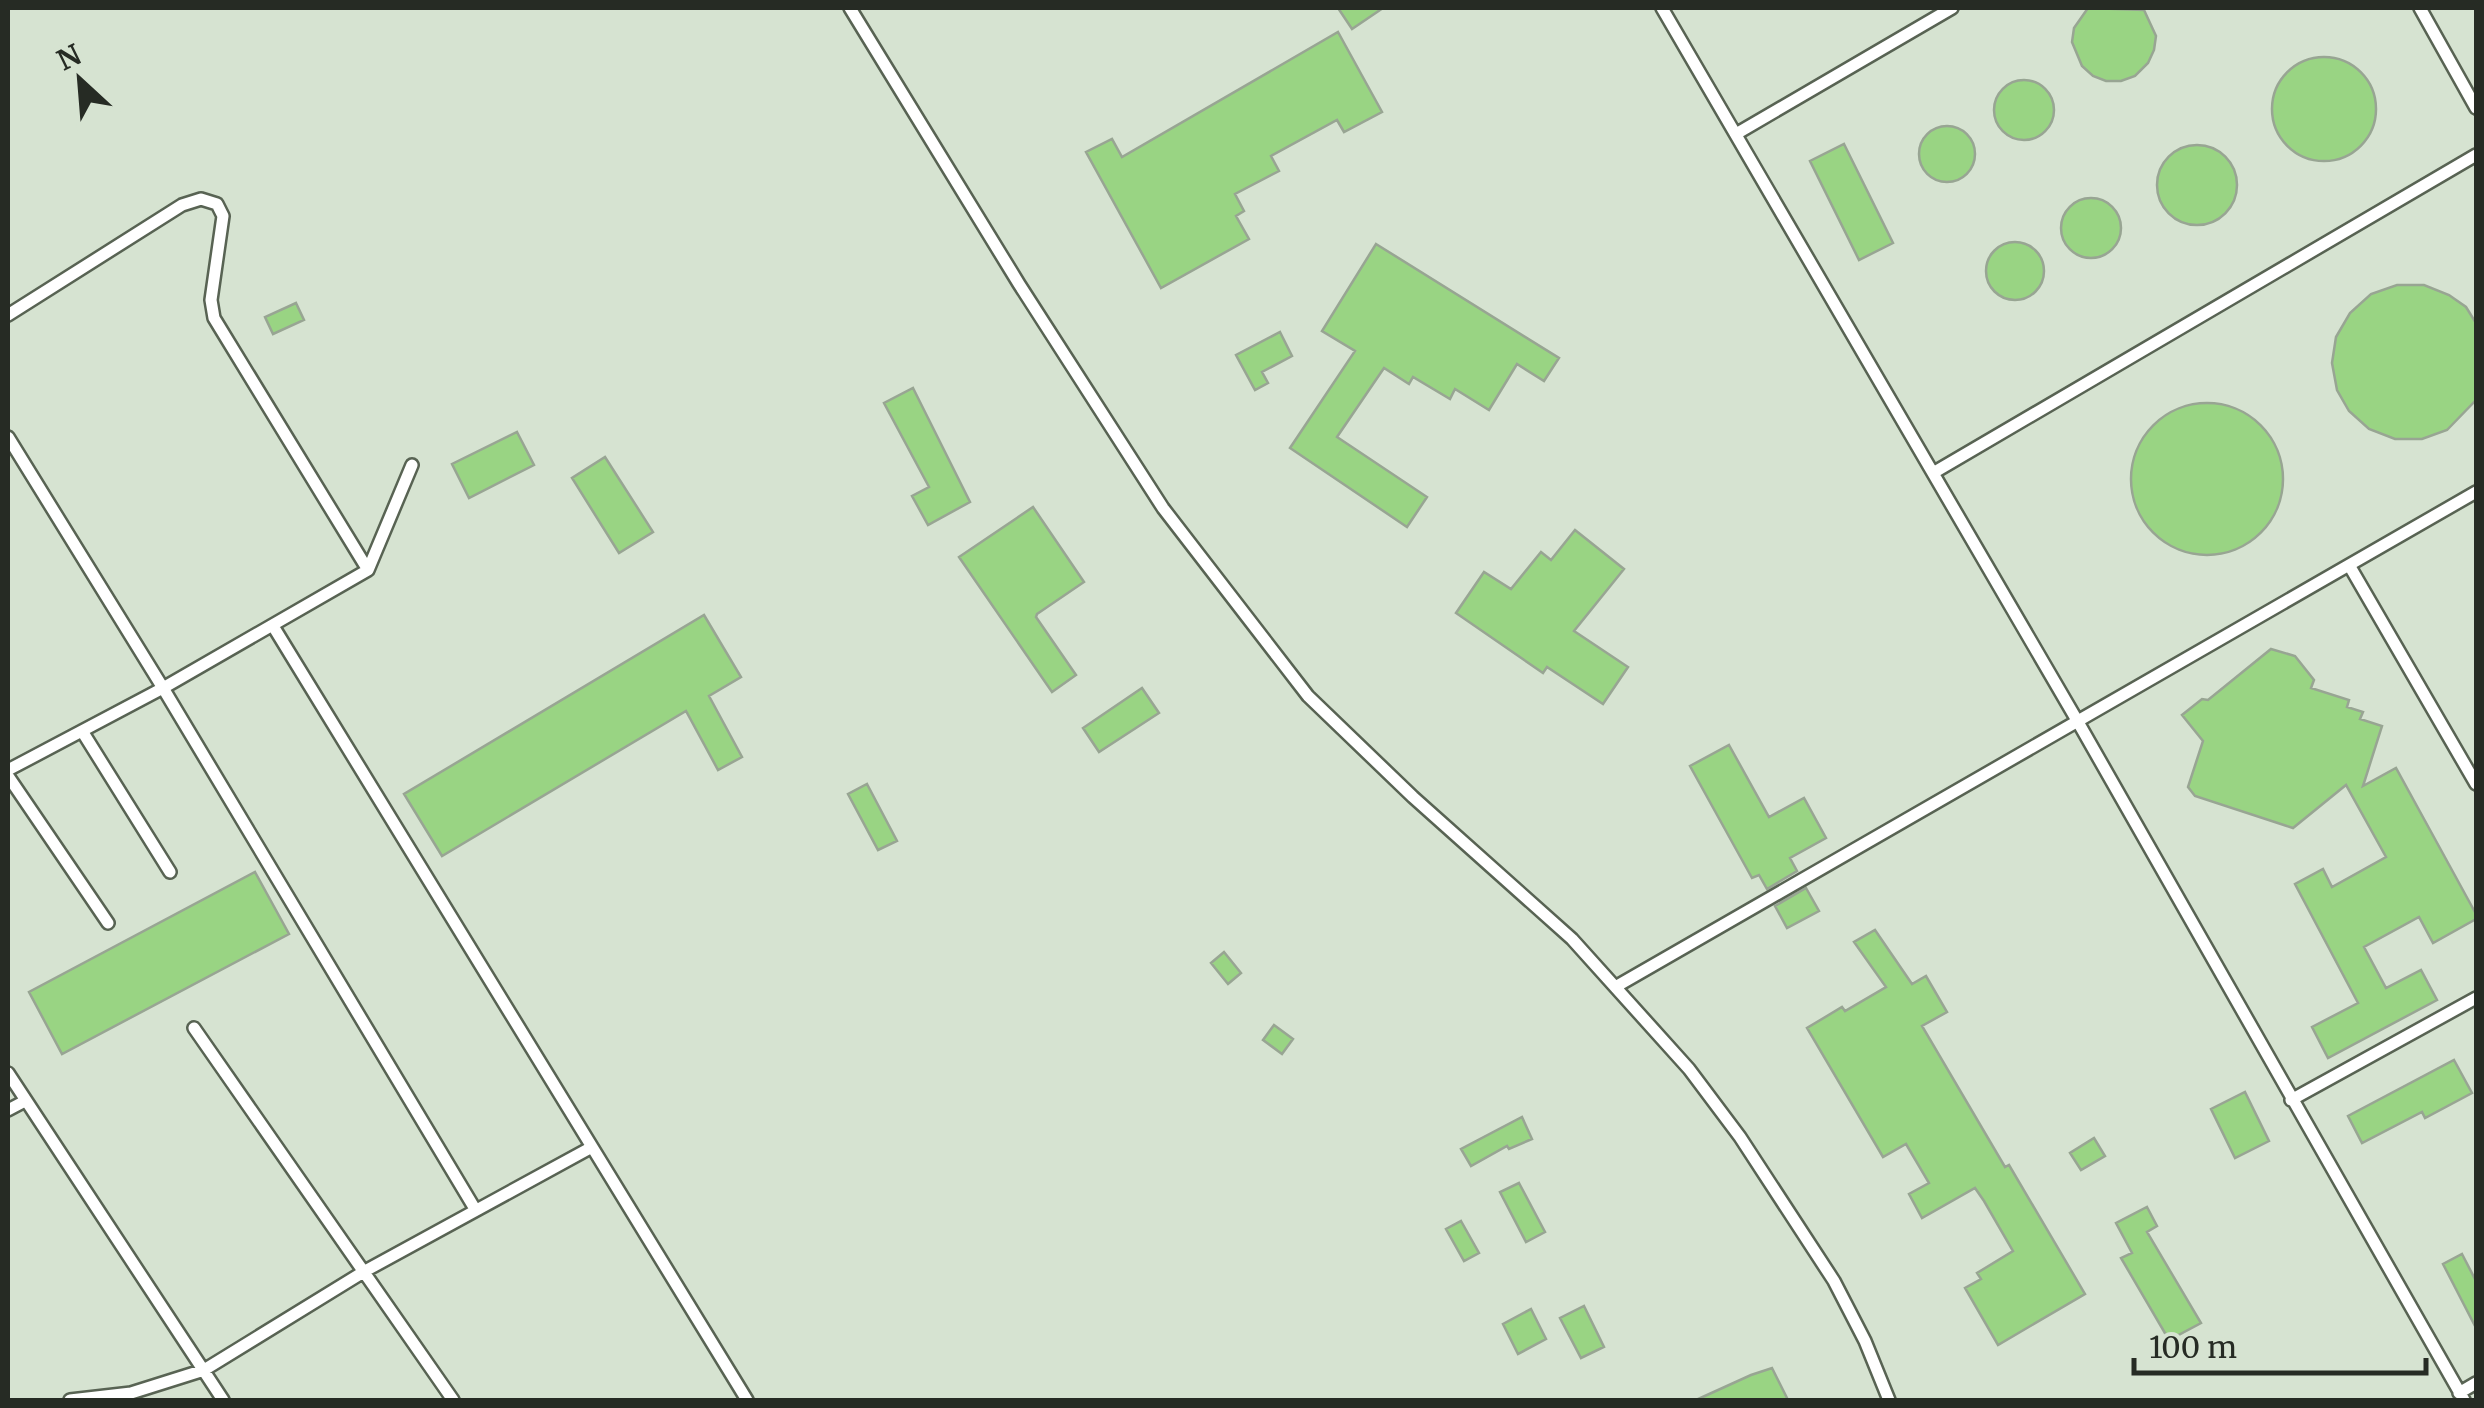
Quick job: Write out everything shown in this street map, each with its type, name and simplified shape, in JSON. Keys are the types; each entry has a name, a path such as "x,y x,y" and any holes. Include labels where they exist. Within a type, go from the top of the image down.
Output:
{"lane":[{"path":"850,8 1019,284 1163,508 1308,696 1413,798 1572,939 1689,1069 1766,1175 1834,1281 1865,1340 1889,1400"},
{"path":"1662,8 2078,722 2462,1397 2476,1382"},
{"path":"1736,134 1952,8"},
{"path":"2420,8 2476,108"},
{"path":"1933,472 2476,154"},
{"path":"8,315 182,205 201,199 217,204 224,216 211,300 214,318 368,570"},
{"path":"8,438 163,688 475,1209"},
{"path":"108,923 8,773 368,570 412,465"},
{"path":"1616,986 2476,492"},
{"path":"2349,565 2476,784"},
{"path":"272,626 747,1400"},
{"path":"82,731 170,872"},
{"path":"2291,1100 2476,998"},
{"path":"194,1028 453,1400"},
{"path":"8,1073 224,1400"},
{"path":"8,1110 25,1101"},
{"path":"70,1400 131,1394 204,1370 365,1271 592,1147"}],"building":[{"path":"1338,8 1383,8 1352,29"},
{"path":"2088,8 2144,10 2156,36 2148,63 2135,76 2106,81 2082,66 2072,42 2074,28"},
{"path":"1338,32 1382,112 1344,132 1337,120 1271,156 1279,171 1235,194 1244,211 1236,216 1249,239 1161,288 1086,152 1112,139 1122,157"},
{"path":"2324,57 2344,61 2361,72 2372,89 2376,109 2372,129 2361,146 2344,157 2324,161 2304,157 2287,146 2276,129 2272,109 2276,89 2287,72 2304,61"},
{"path":"2024,80 2045,89 2054,110 2045,131 2024,140 2003,131 1994,110 2003,89"},
{"path":"1947,126 1967,134 1975,154 1967,174 1947,182 1927,174 1919,154 1927,134"},
{"path":"1844,144 1893,243 1859,260 1810,161"},
{"path":"2197,145 2212,148 2225,157 2234,170 2234,200 2225,213 2212,222 2197,225 2182,222 2169,213 2160,200 2157,185 2160,170 2169,157 2182,148"},
{"path":"2091,198 2112,207 2121,228 2112,249 2091,258 2070,249 2061,228 2070,207"},
{"path":"2015,242 2035,251 2044,271 2035,291 2015,300 1995,291 1986,271 1995,251"},
{"path":"1376,244 1559,358 1544,381 1517,364 1489,410 1455,389 1450,399 1413,377 1409,384 1384,368 1337,437 1427,497 1407,527 1290,448 1355,351 1322,331"},
{"path":"2397,285 2424,285 2449,295 2466,307 2476,323 2476,400 2447,430 2422,439 2395,439 2369,429 2349,411 2337,390 2332,363 2336,337 2350,313 2371,294"},
{"path":"296,303 304,320 273,334 265,317"},
{"path":"1280,332 1292,356 1262,372 1268,383 1255,390 1236,355"},
{"path":"913,388 970,502 928,525 912,496 929,487 884,403"},
{"path":"2207,403 2236,409 2261,425 2277,450 2283,479 2277,508 2261,533 2236,549 2207,555 2178,549 2153,533 2137,508 2131,479 2137,450 2153,425 2178,409"},
{"path":"517,432 534,465 469,498 452,464"},
{"path":"605,457 653,532 619,553 572,478"},
{"path":"1033,507 1084,582 1036,617 1076,675 1052,692 959,557"},
{"path":"1575,530 1624,569 1574,631 1628,667 1603,704 1547,667 1543,673 1456,613 1484,572 1511,589 1541,552 1551,560"},
{"path":"704,615 741,677 709,696 742,757 718,770 686,711 442,856 404,794"},
{"path":"2271,649 2295,656 2314,680 2311,688 2349,700 2347,707 2363,712 2360,719 2382,726 2363,786 2396,768 2476,914 2476,919 2433,943 2419,917 2364,947 2386,988 2421,970 2437,1000 2328,1058 2312,1027 2358,1003 2295,884 2323,869 2332,887 2386,857 2346,785 2293,828 2195,796 2188,787 2203,741 2182,715 2202,699 2208,700"},
{"path":"1142,688 1159,713 1099,752 1083,728"},
{"path":"1729,745 1769,817 1804,798 1826,838 1790,858 1797,871 1767,889 1759,875 1752,878 1690,766"},
{"path":"867,784 897,841 878,850 848,794"},
{"path":"255,872 289,934 62,1054 29,992"},
{"path":"1806,888 1819,911 1787,928 1775,906"},
{"path":"1875,930 1912,984 1926,976 1947,1012 1922,1026 2085,1294 1998,1345 1965,1288 1981,1279 1977,1273 2013,1251 1984,1201 1975,1188 1922,1218 1909,1194 1929,1183 1906,1144 1883,1157 1807,1028 1886,987 1854,942"},
{"path":"1224,952 1241,973 1228,984 1211,963"},
{"path":"1274,1025 1293,1039 1282,1054 1263,1040"},
{"path":"2454,1060 2472,1093 2425,1118 2422,1112 2362,1143 2348,1116"},
{"path":"2245,1092 2269,1141 2235,1158 2211,1109"},
{"path":"1522,1117 1532,1139 1509,1149 1507,1146 1471,1166 1461,1149"},
{"path":"2094,1138 2105,1156 2081,1170 2070,1153"},
{"path":"1519,1183 1545,1232 1526,1242 1500,1192"},
{"path":"2147,1207 2157,1226 2147,1232 2201,1323 2169,1340 2121,1258 2132,1253 2116,1223"},
{"path":"1461,1221 1479,1253 1464,1261 1446,1229"},
{"path":"2462,1254 2476,1281 2476,1328 2443,1264"},
{"path":"1584,1306 1604,1347 1581,1358 1560,1318"},
{"path":"1531,1309 1546,1339 1518,1354 1503,1324"},
{"path":"1772,1368 1788,1400 1696,1400 1751,1375"}]}
